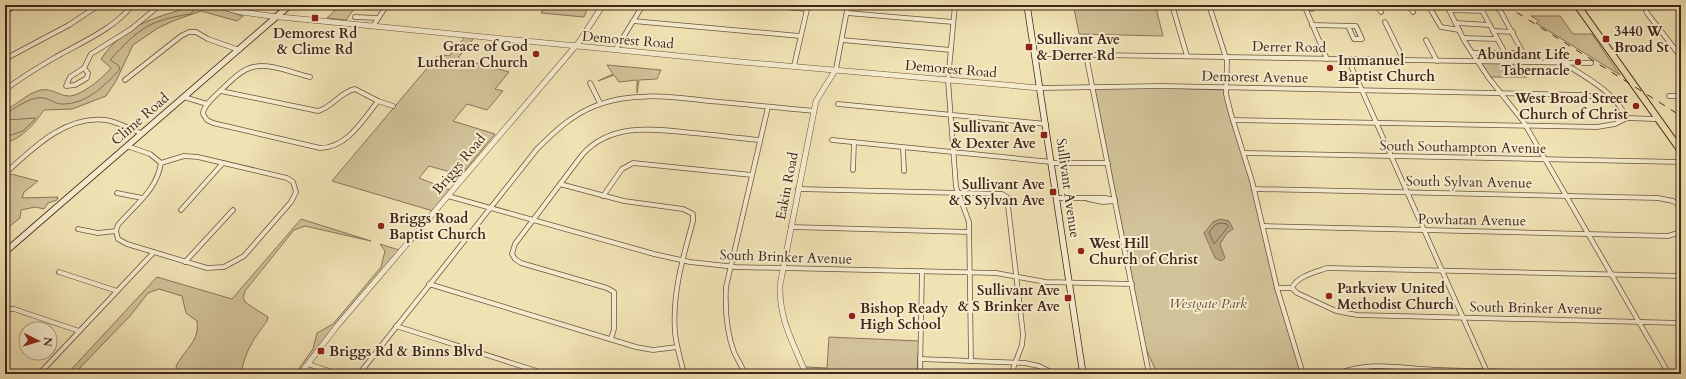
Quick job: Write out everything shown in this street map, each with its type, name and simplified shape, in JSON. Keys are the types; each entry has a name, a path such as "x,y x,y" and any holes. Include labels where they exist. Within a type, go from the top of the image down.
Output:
{"main road":[{"name":"Clime Road","path":"5,252 290,5"},
{"name":"Sullivant Avenue","path":"1027,5 1083,374"},
{"path":"1577,5 1681,151"},
{"path":"1582,5 1584,15"},
{"path":"1672,5 1681,7"},
{"path":"1596,32 1681,156"}],"street":[{"path":"5,13 15,5"},
{"path":"5,59 73,23 99,5"},
{"path":"5,90 26,75 95,35 116,20 132,5"},
{"path":"84,68 88,73 87,78 75,85 66,86 68,78 72,74 84,68 91,54 131,28 160,5"},
{"name":"Demorest Road","path":"215,5 227,9 277,17 574,46 1040,88"},
{"path":"227,9 232,5"},
{"path":"373,26 387,5"},
{"name":"Briggs Road","path":"300,374 337,326 574,46 603,5"},
{"path":"616,49 643,5"},
{"path":"761,5 807,7 794,66"},
{"name":"Eakin Road","path":"806,374 782,322 779,298 782,268 814,111 818,96 830,82 836,69 848,5"},
{"path":"955,5 948,80 957,193 969,222 970,232 972,361"},
{"path":"1172,5 1187,56"},
{"path":"1209,5 1226,57 1226,88 1233,120 1254,189 1277,288 1304,374"},
{"path":"1304,5 1327,59"},
{"path":"1310,5 1312,9"},
{"path":"1377,5 1381,12"},
{"path":"1409,5 1413,12"},
{"path":"1428,5 1441,27 1459,30"},
{"path":"1459,5 1462,10"},
{"path":"1479,5 1510,62"},
{"path":"1473,54 1523,53 1501,12 1495,5 1483,5"},
{"path":"1644,5 1648,14 1681,57"},
{"path":"1483,11 1449,10 1463,38 1478,62 1525,126 1668,374"},
{"path":"847,13 954,22"},
{"path":"355,17 378,18"},
{"path":"634,21 800,36"},
{"path":"1384,22 1404,60"},
{"path":"1456,23 1490,25"},
{"path":"1312,25 1356,26 1362,39 1354,39 1348,26"},
{"path":"1493,31 1513,32"},
{"path":"125,80 181,36 192,32 239,50"},
{"path":"1463,38 1498,39"},
{"path":"842,40 951,50"},
{"path":"1426,40 1437,61"},
{"name":"Derrer Road","path":"1034,54 1590,63"},
{"path":"1086,55 1149,374"},
{"path":"1348,60 1487,372"},
{"path":"1564,63 1601,88 1614,100 1627,118"},
{"path":"310,77 258,66 248,69 207,104 204,115 209,122 326,149 336,147 344,141 378,101"},
{"path":"590,83 600,103"},
{"name":"Demorest Avenue","path":"1040,88 1092,86 1362,90 1583,95 1614,100"},
{"path":"221,91 312,111 328,108 344,93 353,89 361,91 378,101 393,106"},
{"path":"359,374 550,134 564,122 583,110 600,103 631,96 647,95 814,111"},
{"path":"1669,96 1681,96"},
{"path":"184,97 207,104"},
{"path":"838,104 1046,124"},
{"path":"745,374 734,351 727,321 726,287 768,107"},
{"path":"1233,120 1604,127 1619,123 1627,118 1655,119"},
{"path":"10,169 51,136 64,128 81,122 107,120 142,133"},
{"path":"610,339 613,333 616,298 614,292 607,288 521,263 515,259 512,254 513,249 560,184 589,147 606,136 625,130 648,128 760,140"},
{"path":"832,140 1052,162 1108,164"},
{"path":"853,170 854,142"},
{"path":"127,146 150,154 161,163"},
{"path":"903,148 904,171"},
{"name":"South Southampton Avenue","path":"1244,153 1681,162"},
{"path":"184,156 198,157 287,178 293,182 296,192 286,208 244,256 234,263 213,269 120,241 116,231 120,222 158,180 161,163 184,156"},
{"path":"181,210 223,163"},
{"path":"603,196 622,169 630,164 636,163 752,175"},
{"path":"560,184 635,204 683,209 693,214 693,221 674,301 674,324 677,347 684,374"},
{"path":"798,189 1002,194 1007,196 1023,334 1022,346 1011,374"},
{"name":"South Sylvan Avenue","path":"1254,189 1658,198 1673,201 1681,206"},
{"path":"117,193 142,198"},
{"name":"South Brinker Avenue","path":"448,196 683,261 730,267 996,273 1031,281 1132,284"},
{"path":"1057,198 1087,199 1103,202 1115,200"},
{"path":"186,262 233,210"},
{"name":"Powhatan Avenue","path":"1263,226 1668,236 1681,232"},
{"path":"791,227 970,232"},
{"path":"78,229 98,233 116,231"},
{"path":"40,373 154,252"},
{"path":"1277,288 1292,288 1294,283 1316,271 1327,268 1681,276"},
{"path":"920,374 922,271"},
{"path":"59,272 117,290"},
{"path":"430,284 610,339 653,350 677,347"},
{"name":"South Brinker Avenue","path":"1292,288 1304,297 1346,314 1681,323"},
{"path":"5,309 14,309 79,331"},
{"path":"396,326 546,374"},
{"path":"920,360 1016,362 1032,364 1055,374"},
{"path":"308,364 338,374"},
{"path":"1337,374 1357,368 1381,364 1425,372 1619,374"},
{"path":"40,373 47,374"}],"green space":[{"path":"190,5 209,5 243,16 237,21 201,11 158,28 133,45 116,81 106,96 72,109 44,110 23,134 5,143 5,112 8,109 28,95 41,90 48,90 68,96 85,90 111,68 101,59 110,47 120,38 140,24 190,7"},
{"path":"341,5 357,5 346,20 327,18"},
{"path":"545,5 589,5 584,17 541,13"},
{"path":"1090,6 1156,8 1163,36 1079,34 1074,8 1090,8"},
{"path":"1531,16 1560,16 1573,34 1592,34 1620,75 1536,23 1539,21"},
{"path":"465,37 474,38 458,58 509,72 495,89 503,91 487,110 467,104 453,121 495,134 461,175 429,166 419,178 450,190 433,211 332,181 439,54 449,56"},
{"path":"1481,63 1518,63 1527,77 1490,77"},
{"path":"607,65 661,70 657,79 639,80 637,93 637,80 619,82 614,75 598,81 613,74"},
{"name":"Westgate Park","path":"1139,87 1224,90 1244,157 1301,374 1158,374 1156,371 1146,349 1095,90 1095,88"},
{"path":"11,174 38,181 24,192 22,198 58,197 57,200 48,203 44,209 35,207 21,210 20,218 5,230 5,179"},
{"path":"301,219 371,241 305,226 294,230 245,291 243,298 246,303 268,317 267,321 247,352 241,374 183,374 177,371 176,366 194,340 197,321 186,313 182,296 159,289 148,293 130,316 74,374 67,374 157,277 232,299"},
{"path":"380,244 399,250 299,374 295,374 313,349 317,333 333,324 381,267 385,251"},
{"path":"829,337 919,341 917,374 808,374 806,367 827,368"}],"water":[{"path":"1220,219 1229,221 1233,229 1227,233 1220,244 1225,258 1221,261 1215,258 1204,233 1213,222"}],"waterway":[{"path":"5,137 23,131 36,118 7,120 10,111 35,98 44,98 61,104 86,98 101,88 120,69 118,65 110,60 137,33 154,23 165,19 191,14 198,5"}],"railway":[{"path":"1505,5 1681,116"}],"place":[{"name":"Demorest Rd & Clime Rd","path":"315,18"},
{"name":"3440 W Broad St","path":"1606,39"},
{"name":"Sullivant Ave & Derrer Rd","path":"1029,47"},
{"name":"Grace of God Lutheran Church","path":"536,54"},
{"name":"Abundant Life Tabernacle","path":"1578,62"},
{"name":"Immanuel Baptist Church","path":"1330,68"},
{"name":"West Broad Street Church of Christ","path":"1636,106"},
{"name":"Sullivant Ave & Dexter Ave","path":"1044,135"},
{"name":"Sullivant Ave & S Sylvan Ave","path":"1053,192"},
{"name":"Briggs Road Baptist Church","path":"381,226"},
{"name":"West Hill Church of Christ","path":"1081,251"},
{"name":"Parkview United Methodist Church","path":"1329,296"},
{"name":"Sullivant Ave & S Brinker Ave","path":"1068,298"},
{"name":"Bishop Ready High School","path":"852,316"},
{"name":"Briggs Rd & Binns Blvd","path":"321,351"}]}
